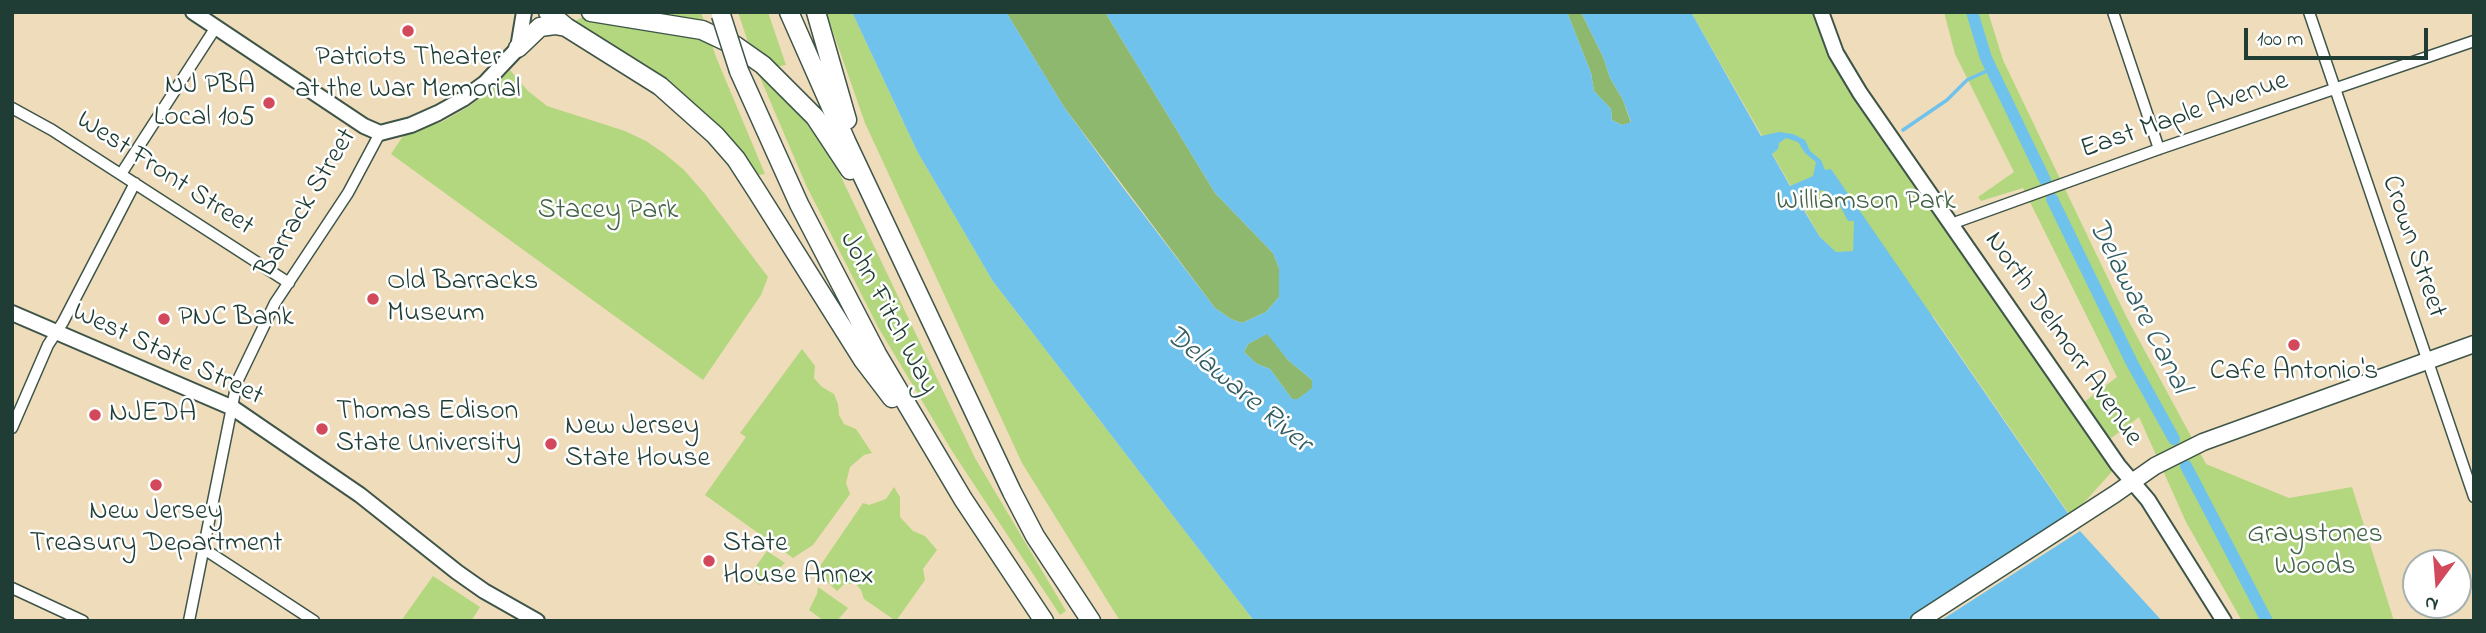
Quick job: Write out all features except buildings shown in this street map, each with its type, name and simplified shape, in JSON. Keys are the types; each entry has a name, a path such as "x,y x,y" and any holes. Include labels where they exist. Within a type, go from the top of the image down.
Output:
{"highway":[{"path":"548,12 566,27 660,86 715,135 736,159 863,360 943,467"},
{"path":"591,12 702,30 736,46 764,65 815,117 902,258"},
{"name":"John Fitch Way","path":"789,12 863,178 1012,492 1035,536 1091,621"},
{"path":"816,12 863,178"},
{"name":"John Fitch Way","path":"720,14 739,71 799,204 877,354 943,467 1044,621"},
{"path":"518,48 540,27 566,27"}],"main road":[{"path":"1919,621 2155,466 2203,442 2474,344"}],"street":[{"path":"193,12 364,126 380,133"},
{"path":"518,48 524,12"},
{"name":"North Delmorr Avenue","path":"1821,12 1825,27 1851,80 2118,465 2148,500 2224,621"},
{"path":"2113,12 2160,149"},
{"name":"Crown Street","path":"2309,12 2474,497"},
{"path":"121,174 216,27"},
{"name":"East Maple Avenue","path":"1951,224 2474,41"},
{"name":"Barrack Street","path":"188,621 237,382 268,316 348,192 380,133 411,125 452,106 485,83 518,48"},
{"name":"West Front Street","path":"12,108 52,130 289,283"},
{"path":"12,428 48,345 135,183"},
{"name":"West State Street","path":"12,313 233,408 360,495 475,584 537,621"},
{"path":"204,549 314,621"},
{"path":"12,588 66,617 83,621"}],"green space":[{"path":"593,12 701,12 716,57 765,174 758,175 706,118 571,23"},
{"path":"738,12 768,12 786,65 775,67 749,45"},
{"path":"826,12 852,12 917,151 992,280 1254,621 1120,621 1022,463 865,123"},
{"path":"1006,12 1105,12 1215,193 1273,253 1279,268 1279,297 1266,312 1242,323 1215,308 1064,107"},
{"path":"1567,12 1581,12 1604,59 1610,78 1623,100 1631,123 1622,125 1612,120 1611,109 1594,91 1591,73"},
{"name":"Williamson Park","path":"1691,12 1821,12 1886,130 2118,465 2071,517 1933,316 1895,298 1855,271 1820,237"},
{"name":"Graystones Woods","path":"1944,12 1988,12 2003,60 2126,316 2206,464 2289,498 2352,487 2394,621 2242,621 2186,522 2139,417 2110,439 2084,402 2117,377 2023,188 1981,201 1978,197 2014,172 1955,54"},
{"name":"Stacey Park","path":"510,70 528,91 547,106 625,131 665,154 684,170 705,194 768,277 761,295 703,380 391,154 405,133 442,122 468,107"},
{"path":"759,75 798,111 833,160 975,458 1066,611 1060,615 952,451 878,327 806,185"},
{"path":"1268,333 1288,360 1312,380 1313,388 1298,399 1292,399 1270,369 1257,364 1244,352 1248,344"},
{"path":"802,349 815,366 814,378 834,394 844,424 856,429 872,453 864,455 850,467 846,483 850,494 813,545 793,558 705,495 746,437 740,433"},
{"path":"894,487 900,497 900,517 913,531 925,536 937,550 923,569 925,580 896,621 864,599 855,583 843,585 837,591 824,579 820,566 863,503 869,505 886,499"},
{"path":"767,551 785,563 760,585 748,577"},
{"path":"433,576 480,607 471,621 401,621"},
{"path":"818,587 848,608 837,621 824,621 809,610"}],"water":[{"name":"Delaware River","path":"852,12 1006,12 1064,107 1121,185 1215,308 1242,323 1266,312 1279,297 1279,268 1273,253 1215,193 1105,12 1567,12 1591,73 1594,91 1611,109 1612,120 1622,125 1631,122 1581,12 1691,12 1761,136 1779,132 1793,134 1805,140 1810,151 1821,160 1825,170 1831,169 2080,531 2162,621 1254,621 992,280 917,151","holes":["1786,138 1798,142 1805,153 1816,162 1813,176 1790,186 1772,154","1823,190 1837,200 1848,221 1854,221 1853,251 1836,252 1820,237 1797,199","1267,334 1288,360 1312,380 1312,388 1298,399 1292,399 1270,369 1257,364 1244,352 1248,344"]}],"pier":[{"path":"2071,517 2080,531 1940,621 1911,621"}],"waterway":[{"name":"Delaware Canal","path":"1972,12 1986,58 2045,180"},
{"path":"1903,130 1947,100 1967,80 1991,69"},
{"name":"Delaware Canal","path":"2052,199 2132,363 2174,439"},
{"name":"Delaware Canal","path":"2186,466 2267,621"}],"place":[{"name":"Patriots Theater at the War Memorial","path":"408,31"},
{"name":"NJ PBA Local 105","path":"269,103"},
{"name":"Old Barracks Museum","path":"373,299"},
{"name":"PNC Bank","path":"164,319"},
{"name":"Cafe Antonio's","path":"2294,345"},
{"name":"NJEDA","path":"95,415"},
{"name":"Thomas Edison State University","path":"322,429"},
{"name":"New Jersey State House","path":"551,444"},
{"name":"New Jersey Treasury Department","path":"156,485"},
{"name":"State House Annex","path":"709,561"}]}
